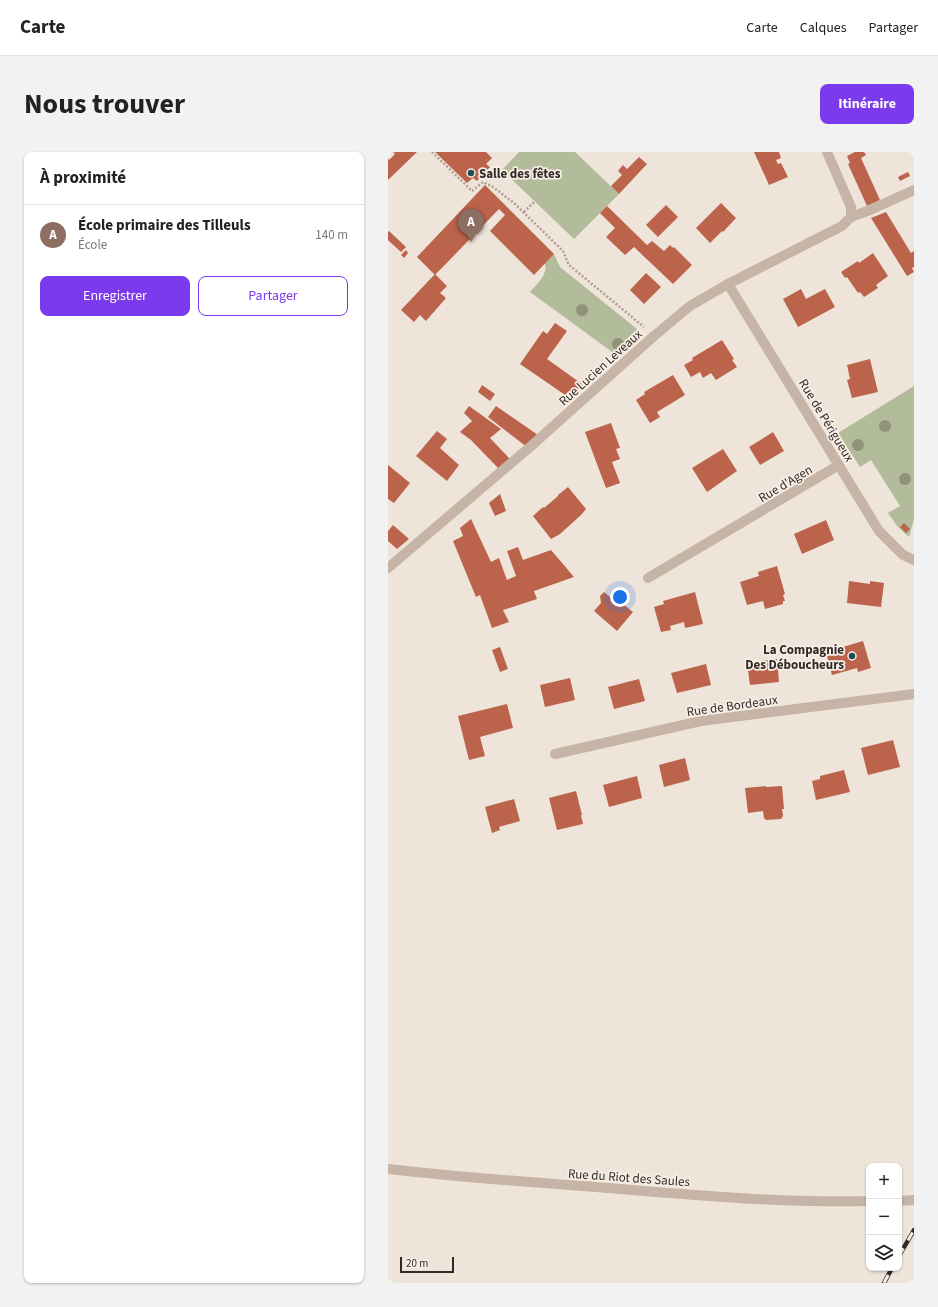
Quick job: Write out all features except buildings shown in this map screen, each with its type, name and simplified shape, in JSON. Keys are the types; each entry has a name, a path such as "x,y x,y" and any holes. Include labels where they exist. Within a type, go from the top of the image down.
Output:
{"street":[{"path":"827,152 851,207 851,217"},
{"name":"Rue Lucien Leveaux","path":"388,568 530,447 654,336 690,306 728,284 842,226 851,217 914,190"},
{"name":"Rue de Périgueux","path":"728,284 880,531 903,555 914,560"},
{"name":"Rue d'Agen","path":"648,578 839,465"},
{"name":"Rue de Bordeaux","path":"555,754 701,721 914,694"},
{"name":"Rue du Riot des Saules","path":"388,1169 453,1176 742,1199 820,1202 866,1201"},
{"path":"902,1201 914,1200"}],"path":[{"path":"432,152 472,191 483,182 493,187 514,203 563,251 569,265 654,336"},
{"path":"524,212 535,201"}],"green space":[{"path":"519,152 575,152 619,194 574,239 502,170"},
{"path":"554,254 560,267 637,329 638,333 635,341 619,357 530,292 543,275 546,267 545,263"},
{"path":"914,386 914,519 909,537 898,527 888,513 900,506 871,460 860,467 838,433"}],"railway":[{"path":"902,1251 914,1230"},
{"path":"884,1283 890,1271"}],"place":[{"name":"Salle des fêtes","path":"471,173"},
{"name":"École primaire des Tilleuls","path":"471,242"},
{"name":"La Compagnie Des Déboucheurs","path":"852,656"}]}
